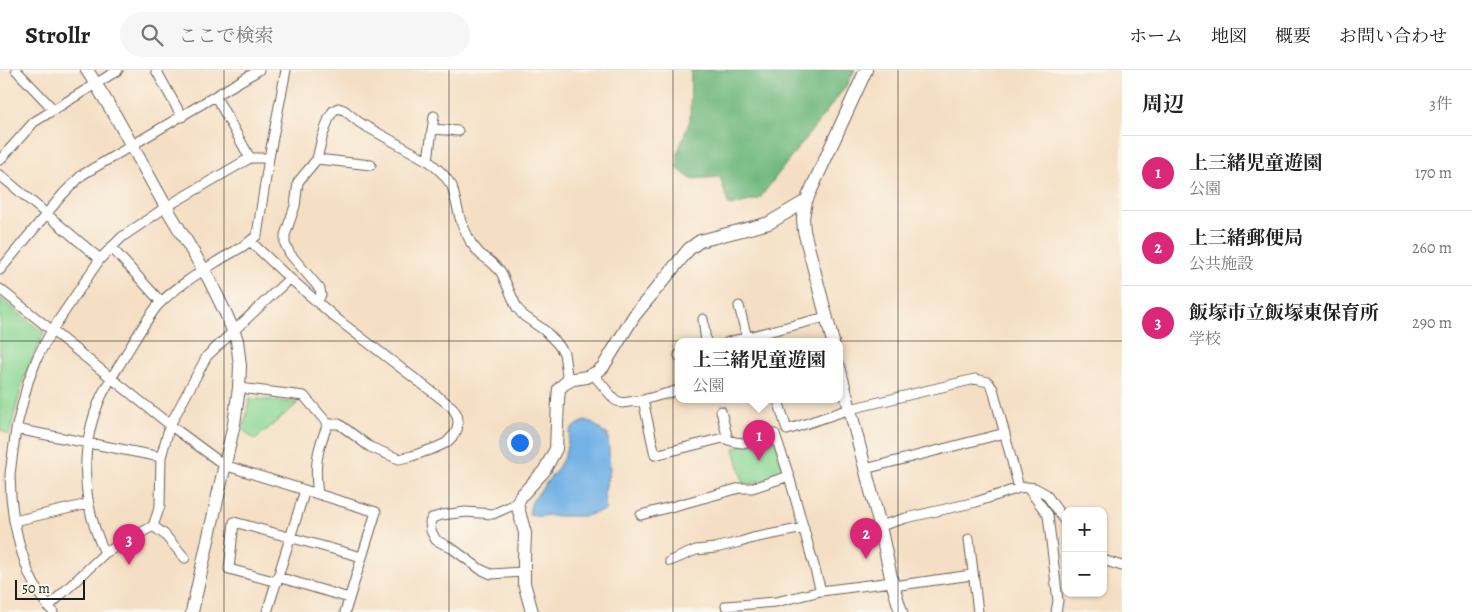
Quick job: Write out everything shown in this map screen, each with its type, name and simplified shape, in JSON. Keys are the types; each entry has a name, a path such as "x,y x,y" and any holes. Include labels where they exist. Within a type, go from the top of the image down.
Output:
{"street":[{"path":"16,70 53,109"},
{"path":"87,70 204,270 237,340 240,366 234,424 192,612"},
{"path":"0,160 34,122 118,70"},
{"path":"156,70 182,116"},
{"path":"0,270 63,194 82,176 259,70"},
{"path":"105,553 94,528 88,504 85,466 87,443 95,412 112,378 152,313 161,302 204,270 258,235 286,70"},
{"path":"832,338 804,231 803,218 806,201 866,70"},
{"path":"216,97 250,158"},
{"path":"317,302 321,295 320,289 290,254 285,235 295,206 298,182 317,159 329,118 333,111 338,108 344,110 360,123 428,160 444,174 452,186 461,222 472,243 480,254 501,272 517,308 524,316 544,330 564,353 568,382"},
{"path":"428,160 434,116"},
{"path":"432,129 458,131"},
{"path":"270,158 250,158 166,207 122,237 100,259 52,330 38,356 28,382 16,429 10,474 11,497 20,547 29,574 39,594 51,610 105,553 153,526 160,506 161,457 170,425 207,356 290,278"},
{"path":"317,159 371,165"},
{"path":"0,175 100,259"},
{"path":"532,612 524,583 525,533 517,504 521,496 544,471 556,449 559,389 573,379 587,377 603,367 634,316 689,250 700,241 770,223 806,201"},
{"path":"239,388 304,396 328,424 339,424 370,447 399,459 427,452 446,443 457,430 457,415 452,407 337,319 250,241"},
{"path":"111,247 161,302"},
{"path":"0,289 170,425 224,464 376,512 345,612"},
{"path":"739,306 747,338 826,318"},
{"path":"703,319 705,338"},
{"path":"593,374 615,400 622,403 675,391"},
{"path":"779,403 787,430 850,409 975,379 988,382 993,389 1023,488 1048,515 1058,601 1056,612"},
{"path":"843,382 901,612"},
{"path":"642,400 655,455 723,438 742,443 775,434 789,476 821,591"},
{"path":"721,411 728,440"},
{"path":"318,494 315,467 317,452 328,424"},
{"path":"16,429 161,457"},
{"path":"865,469 1005,433"},
{"path":"641,515 740,488 752,488 789,476"},
{"path":"880,526 1023,488 1035,488 1046,494 1062,517"},
{"path":"267,612 305,490"},
{"path":"14,521 88,504"},
{"path":"517,504 493,514 466,512 442,515 432,518 430,522 431,531 436,540 453,549 480,569 491,574 524,572"},
{"path":"349,598 229,568 234,522 362,557"},
{"path":"153,526 164,534 184,558"},
{"path":"670,561 696,550 715,548 804,528"},
{"path":"969,539 978,612"},
{"path":"1107,561 1122,566"},
{"path":"726,606 776,602 821,591 972,575"}],"green space":[{"path":"691,70 855,70 846,86 759,199 729,206 720,177 691,179 678,169 678,152 690,120"},
{"path":"0,298 44,333 24,377 9,435 0,430"},
{"path":"250,398 298,403 255,440 243,430"},
{"path":"774,437 785,474 744,486 734,448"}],"water":[{"path":"584,421 592,422 604,433 608,434 610,469 604,494 606,510 585,516 547,515 540,517 529,514 533,500 558,468 565,455 572,428"}],"place":[{"name":"上三緒児童遊園","path":"759,461"},
{"name":"上三緒郵便局","path":"866,559"},
{"name":"飯塚市立飯塚東保育所","path":"129,565"}]}
